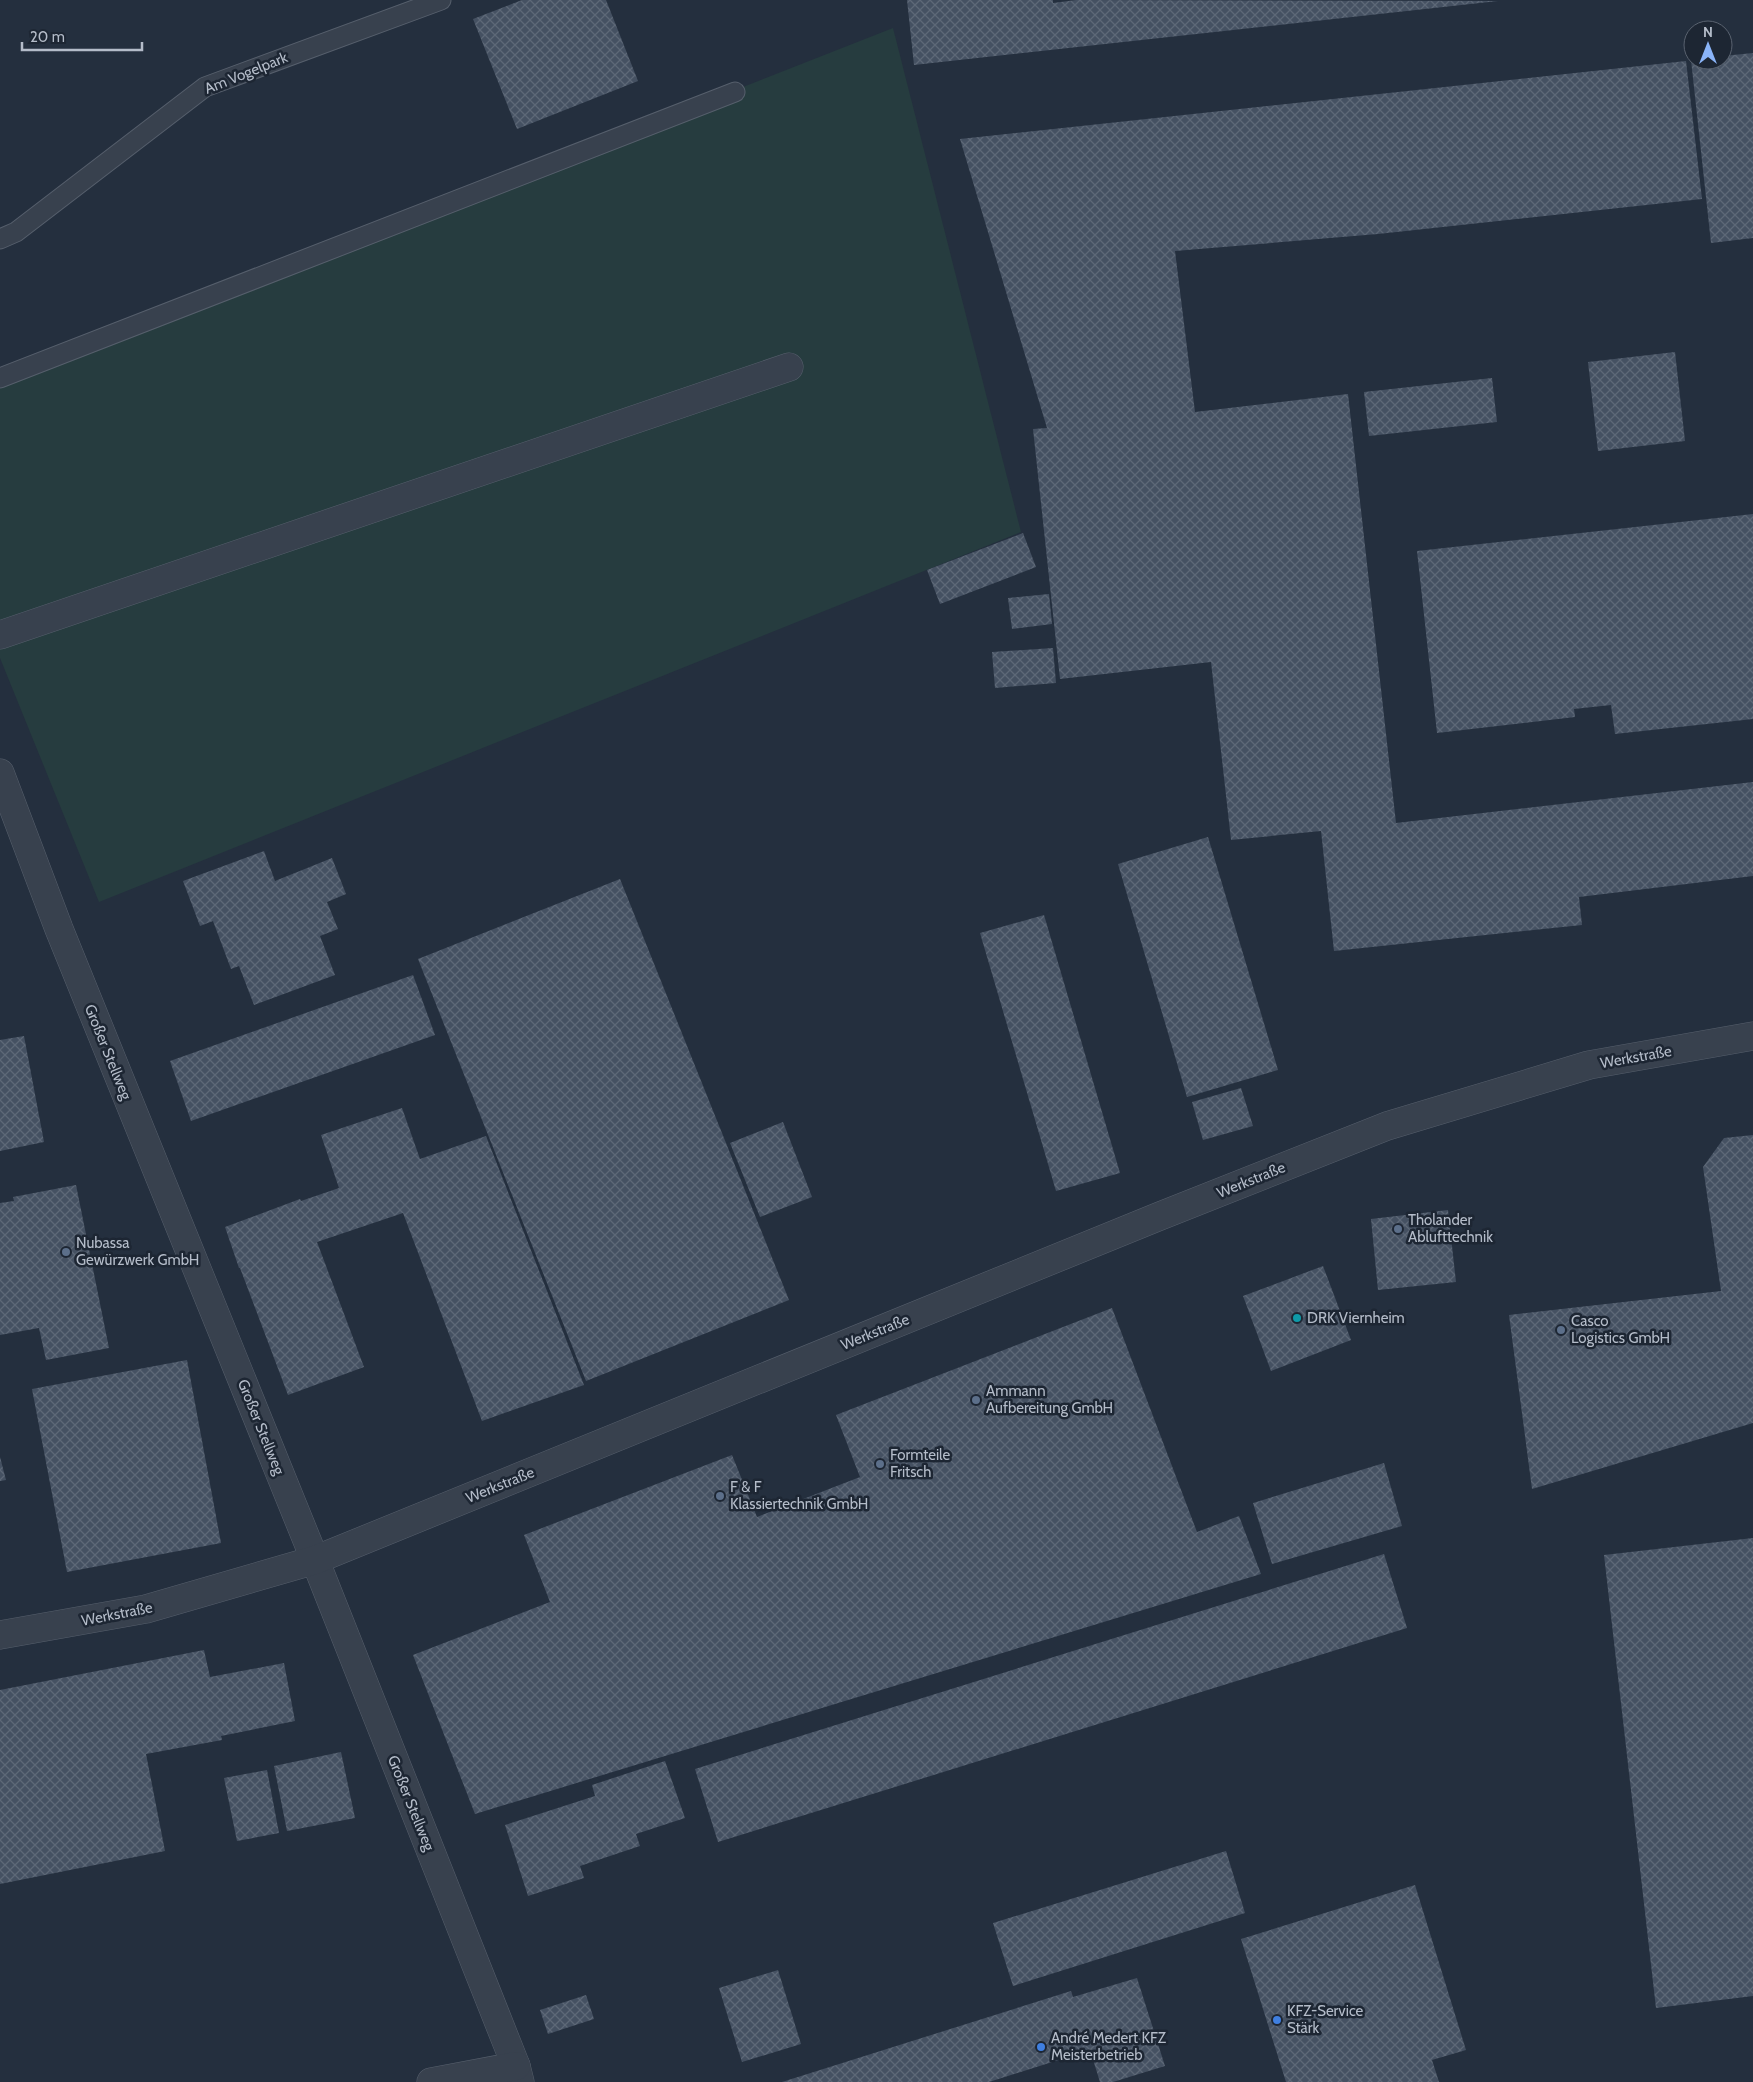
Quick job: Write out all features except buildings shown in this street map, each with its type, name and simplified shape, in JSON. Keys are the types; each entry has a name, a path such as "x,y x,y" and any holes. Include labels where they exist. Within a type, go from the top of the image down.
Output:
{"street":[{"path":"0,635 789,367"},
{"name":"Großer Stellweg","path":"0,773 59,929 315,1560 518,2074"},
{"name":"Werkstraße","path":"0,1635 146,1609 315,1560 1160,1216 1387,1126 1589,1065 1753,1036"},
{"path":"431,2082 518,2074"}],"lane":[{"name":"Am Vogelpark","path":"0,239 16,232 205,87 440,0"},
{"path":"0,378 736,92"}],"green space":[{"path":"893,28 1021,532 99,902 0,658 0,379"}],"place":[{"name":"Tholander Ablufttechnik","path":"1398,1229"},
{"name":"Nubassa Gewürzwerk GmbH","path":"66,1252"},
{"name":"DRK Viernheim","path":"1297,1318"},
{"name":"Casco Logistics GmbH","path":"1561,1330"},
{"name":"Ammann Aufbereitung GmbH","path":"976,1400"},
{"name":"Formteile Fritsch","path":"880,1464"},
{"name":"F & F Klassiertechnik GmbH","path":"720,1496"},
{"name":"KFZ-Service Stärk","path":"1277,2020"},
{"name":"André Medert KFZ Meisterbetrieb","path":"1041,2047"}]}
